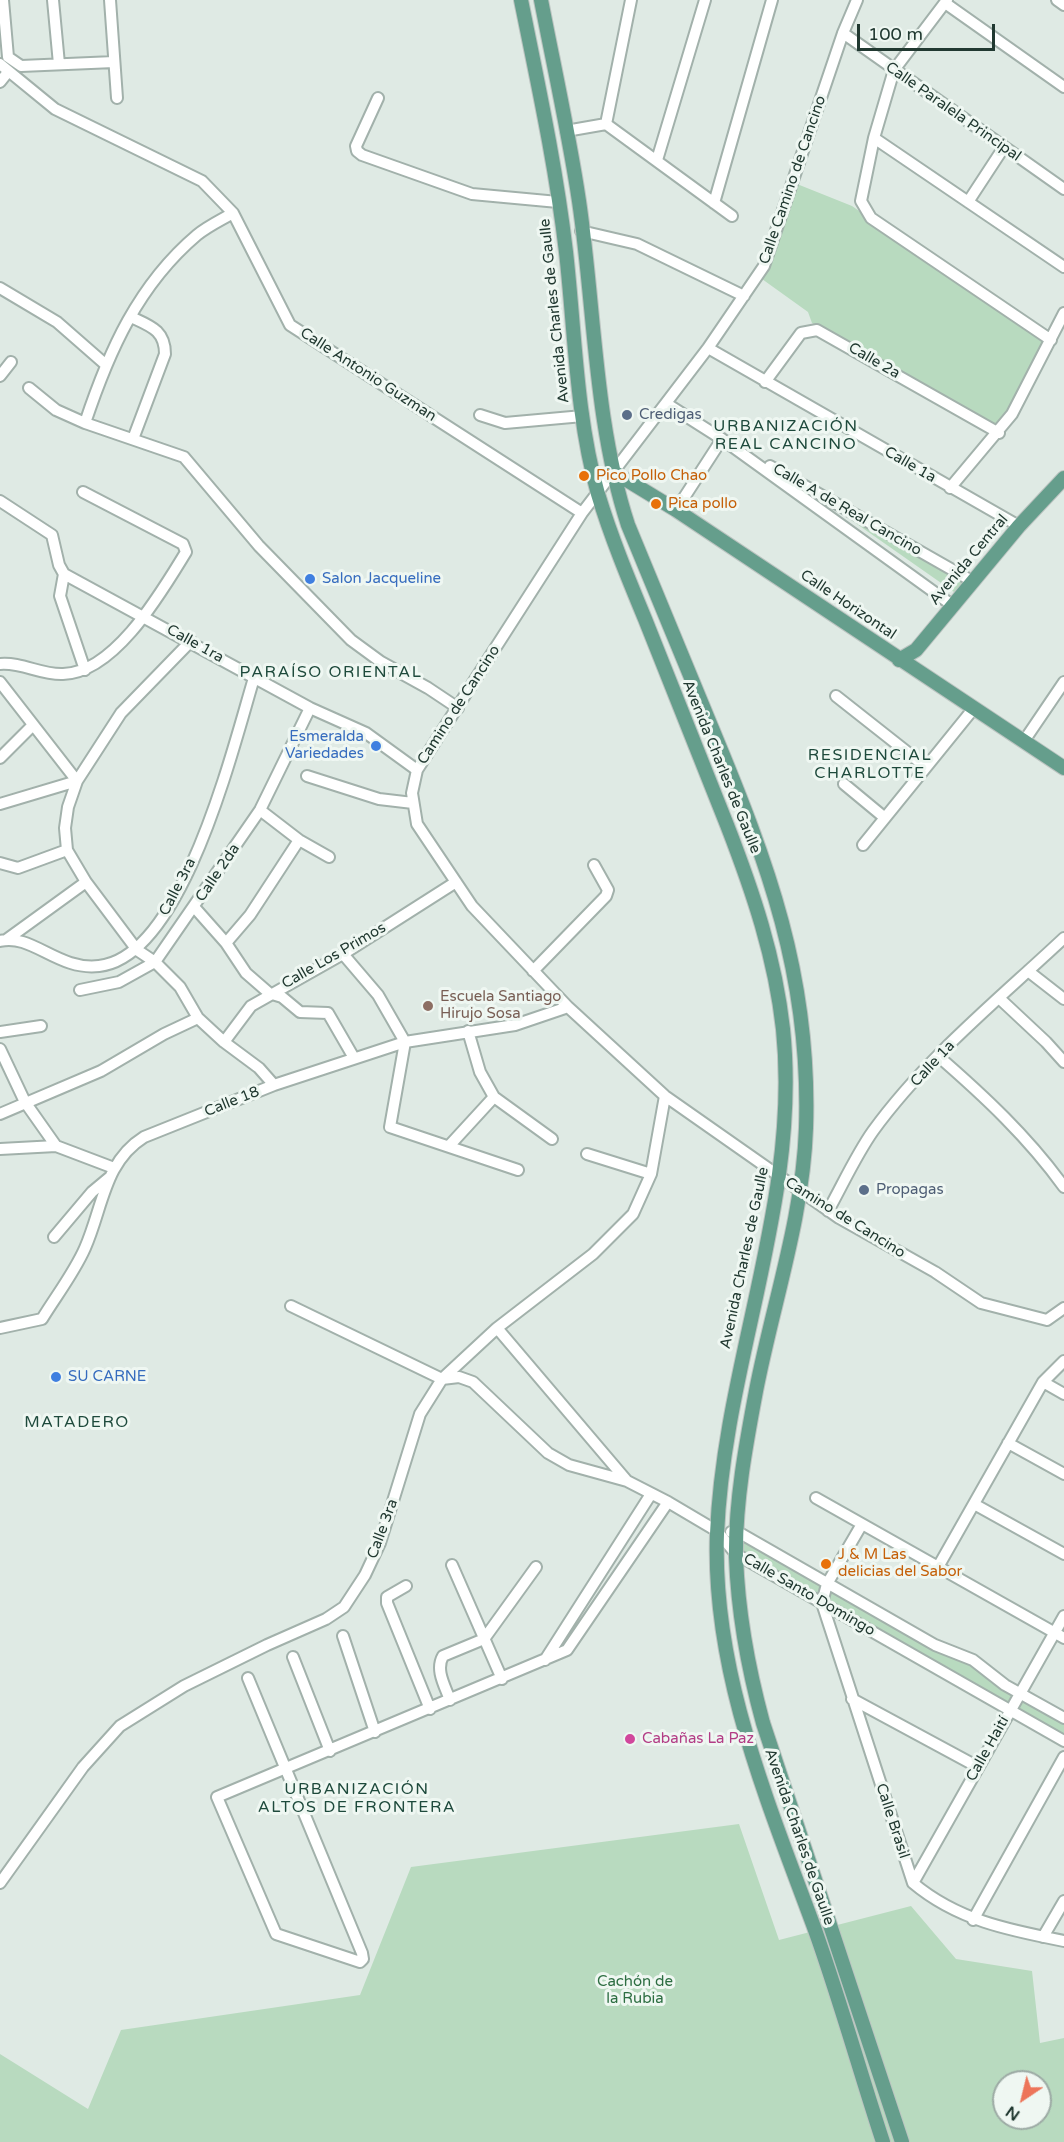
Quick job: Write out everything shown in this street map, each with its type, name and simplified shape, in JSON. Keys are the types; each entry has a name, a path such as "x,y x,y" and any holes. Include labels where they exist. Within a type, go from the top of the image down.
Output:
{"main road":[{"name":"Avenida Charles de Gaulle","path":"521,0 546,121 558,202 583,416 597,491 624,566 741,860 766,935 783,1024 787,1078 781,1179 734,1394 717,1531 718,1605 732,1684 774,1821 818,1937 882,2141"},
{"name":"Avenida Charles de Gaulle","path":"541,0 579,203 612,471 628,525 754,829 782,919 798,993 804,1044 806,1124 798,1213 756,1389 745,1455 736,1554 745,1644 763,1723 900,2137"},
{"path":"537,80 546,86 551,103 555,104 559,97"},
{"path":"546,121 550,112 556,113 566,131"},
{"name":"Calle Horizontal","path":"612,471 676,510 1064,768"},
{"name":"Avenida Central","path":"899,660 916,650 1018,526 1064,478"}],"street":[{"path":"3,0 8,57 13,62 21,66 114,62"},
{"path":"53,0 59,64"},
{"path":"110,0 117,98"},
{"path":"606,124 631,0"},
{"path":"657,160 705,0"},
{"path":"714,203 772,0"},
{"name":"Calle Camino de Cancino","path":"597,491 667,404 764,266 843,33 857,0"},
{"path":"1057,0 1064,5"},
{"path":"1051,340 871,218 862,207 861,195 874,138 894,70 946,2 1064,87"},
{"name":"Calle Paralela Principal","path":"843,33 1064,189"},
{"path":"0,82 4,68"},
{"name":"Calle Antonio Guzman","path":"4,68 55,109 202,181 233,213 290,325 582,513"},
{"path":"378,98 356,146 357,151 362,155 472,194 558,202"},
{"path":"566,131 606,124 732,216"},
{"path":"874,138 1064,267"},
{"path":"968,202 1004,147"},
{"path":"85,423 105,364 148,287 170,261 199,233 233,213"},
{"path":"581,231 637,244 744,296"},
{"path":"0,288 57,322 105,364"},
{"path":"950,488 999,433 1012,414 1064,314"},
{"path":"131,316 159,330 165,341 165,354 133,440"},
{"name":"Calle 2a","path":"765,382 801,333 817,330 999,433"},
{"name":"Calle 1a","path":"708,348 1018,526"},
{"path":"0,376 11,362"},
{"path":"29,388 56,410 85,423 184,457 259,546 351,640 381,662 458,708"},
{"path":"667,404 722,439 952,605"},
{"path":"480,415 505,423 583,416"},
{"path":"676,510 722,439"},
{"name":"Calle A de Real Cancino","path":"722,439 972,581"},
{"path":"582,513 597,491"},
{"path":"0,664 64,674 85,670 118,645 146,617 186,552 183,544 83,492"},
{"path":"0,501 52,535 59,565 64,574 60,596 85,670"},
{"name":"Camino de Cancino","path":"582,513 417,770 412,803 417,824 472,906 568,1007 665,1096 828,1211 934,1272 981,1303 1047,1320 1064,1308"},
{"name":"Calle 1ra","path":"64,574 191,641 310,708 366,733 417,770"},
{"path":"191,641 121,713 77,781 67,817 67,850 86,882 137,950 155,962 180,987 198,1018 224,1042 260,1068 274,1086"},
{"name":"Calle 3ra","path":"3,940 20,940 65,963 75,965 98,966 119,961 137,950 160,922 194,858 218,796 254,678"},
{"path":"0,682 77,781"},
{"path":"1024,741 1064,682"},
{"path":"836,696 926,767"},
{"name":"Calle 2da","path":"80,990 119,982 155,962 195,908 261,810 310,708"},
{"path":"863,845 974,708"},
{"path":"0,758 33,726"},
{"path":"307,776 379,799 412,803"},
{"path":"0,804 77,781"},
{"path":"844,784 885,818"},
{"path":"261,810 299,840 329,857"},
{"path":"226,943 250,915 299,840"},
{"path":"0,863 18,868 67,850"},
{"path":"533,971 606,896 608,890 594,865"},
{"path":"3,940 86,882"},
{"name":"Calle Los Primos","path":"224,1042 251,1006 269,993 343,954 456,882"},
{"path":"195,908 226,943 246,974 269,993 282,997 300,1012 323,1011 328,1013 354,1058"},
{"name":"Calle 1a","path":"828,1211 873,1131 938,1056 1064,938"},
{"path":"343,954 378,995 405,1042 390,1127 518,1170"},
{"path":"1028,971 1064,999"},
{"path":"999,998 1064,1062"},
{"name":"Calle 18","path":"0,1328 42,1319 85,1249 112,1172 127,1148 144,1137 274,1086 405,1042 515,1025 568,1007"},
{"path":"0,1114 101,1071 164,1034 198,1018"},
{"path":"0,1032 41,1026"},
{"path":"468,1031 480,1072 494,1096 552,1139"},
{"path":"0,1049 25,1102 56,1146"},
{"path":"938,1056 987,1099 1023,1137 1064,1187"},
{"path":"449,1146 494,1096"},
{"name":"Calle 3ra","path":"0,1883 83,1767 120,1726 184,1686 267,1645 326,1620 344,1607 365,1575 380,1543 420,1414 442,1379 497,1328 613,1236 633,1214 651,1174 665,1096"},
{"path":"0,1149 56,1146 112,1172 54,1237"},
{"path":"587,1154 651,1174"},
{"path":"291,1306 442,1379 459,1377 473,1382 548,1452 569,1465 597,1475 627,1481 669,1502 717,1531"},
{"path":"497,1328 627,1481"},
{"path":"938,1567 1043,1382 1064,1360"},
{"path":"1043,1382 1064,1394"},
{"path":"1008,1443 1064,1474"},
{"path":"597,1475 607,1458"},
{"path":"545,1660 651,1494"},
{"path":"816,1498 1059,1636"},
{"path":"248,1678 286,1770 362,1953 363,1959 360,1962 276,1934 217,1797 286,1770 450,1700 502,1680 567,1650 669,1502"},
{"path":"974,1504 1064,1554"},
{"path":"822,1603 827,1584 862,1524"},
{"name":"Calle Santo Domingo","path":"717,1531 738,1532 935,1645 973,1660 1020,1694 1064,1718"},
{"name":"Calle Santo Domingo","path":"717,1531 736,1554 1064,1741"},
{"path":"452,1565 502,1680"},
{"path":"450,1700 440,1674 441,1659 443,1656 484,1638 536,1567"},
{"path":"406,1586 387,1597 387,1603 430,1709"},
{"name":"Calle Brasil","path":"822,1603 913,1883"},
{"name":"Calle Haití","path":"913,1883 1010,1710 1059,1636 1064,1616"},
{"path":"343,1636 375,1732"},
{"path":"293,1657 330,1751"},
{"path":"852,1699 978,1767"},
{"path":"973,1920 1064,1757"},
{"path":"913,1883 929,1897 973,1920 1064,1941"},
{"path":"1043,1937 1064,1901"}],"green space":[{"path":"797,184 852,206 1046,342 1010,415 996,431 812,323 808,312 762,279"},
{"path":"774,466 970,576 954,592"},
{"path":"740,1535 1064,1719 1064,1738 739,1553"},
{"name":"Cachón de la Rubia","path":"739,1824 779,1940 911,1906 956,1959 1032,1971 1040,2043 1064,2038 1064,2142 0,2142 0,2054 88,2109 121,2030 360,1995 411,1867"}],"place":[{"name":"Credigas","path":"627,415"},
{"name":"Pico Pollo Chao","path":"584,476"},
{"name":"Pica pollo","path":"656,504"},
{"name":"Salon Jacqueline","path":"310,579"},
{"name":"Esmeralda Variedades","path":"376,746"},
{"name":"Escuela Santiago Hirujo Sosa","path":"428,1006"},
{"name":"Propagas","path":"864,1190"},
{"name":"SU CARNE","path":"56,1377"},
{"name":"J & M Las delicias del Sabor","path":"826,1564"},
{"name":"Cabañas La Paz","path":"630,1739"}],"district":[{"name":"URBANIZACIÓN REAL CANCINO","path":"786,436"},
{"name":"PARAÍSO ORIENTAL","path":"331,673"},
{"name":"RESIDENCIAL CHARLOTTE","path":"870,765"},
{"name":"MATADERO","path":"77,1423"},
{"name":"URBANIZACIÓN ALTOS DE FRONTERA","path":"357,1799"}]}
